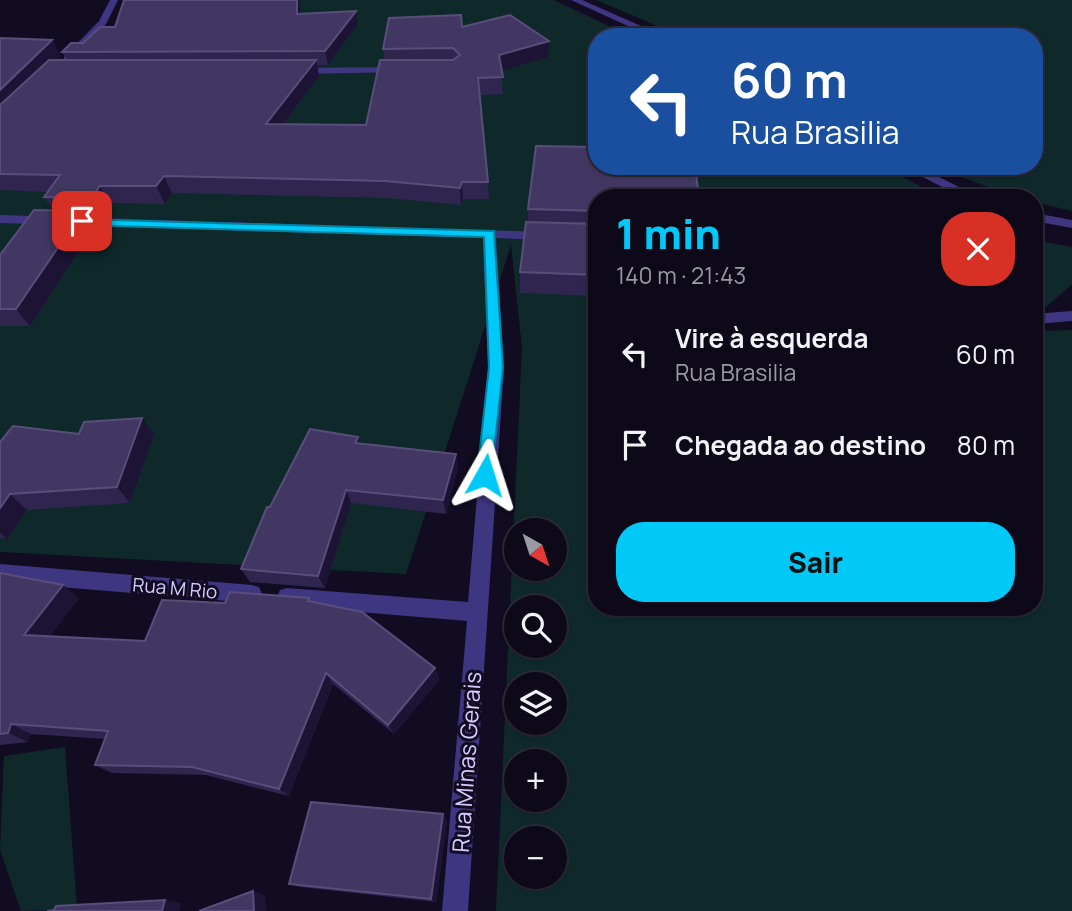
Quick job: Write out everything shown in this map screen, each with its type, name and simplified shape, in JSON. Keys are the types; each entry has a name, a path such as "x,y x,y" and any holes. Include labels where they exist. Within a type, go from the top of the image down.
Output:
{"street":[{"path":"54,71 103,22 114,0"},
{"path":"575,0 640,28"},
{"path":"282,71 415,70"},
{"path":"926,175 956,189"},
{"path":"0,219 565,236"},
{"path":"1043,219 1072,224"},
{"name":"Rua Minas Gerais","path":"455,911 496,367 489,234"},
{"path":"1043,318 1072,316"},
{"name":"Rua M Rio","path":"0,573 476,612"}],"green space":[{"path":"226,0 554,0 613,28 588,28 588,175 900,175 925,189 588,189 588,616 1043,616 1043,331 1072,330 1072,911 496,911 504,735 567,735 567,672 507,672 508,658 567,658 567,595 511,595 511,581 567,581 567,518 514,518 522,348 511,245 406,574 0,552 0,184"},
{"path":"596,0 1072,0 1072,211 1043,204 1043,189 993,189 957,175 1043,175 1043,28 662,28"},
{"path":"1043,242 1072,247 1072,284 1043,310"},
{"path":"65,747 77,909 21,911 0,850 4,756"}],"building":[{"path":"124,0 297,0 297,14 356,11 325,51 62,52 71,43 83,43 100,27 115,27"},
{"path":"461,15 462,27 510,15 549,41 499,55 503,77 478,78 488,182 462,182 460,188 385,181 164,176 156,186 100,186 91,198 44,197 60,175 0,174 0,105 49,60 316,60 266,124 366,125 380,60 453,60 460,55 453,48 383,49 389,18"},
{"path":"0,38 52,40 0,90"},
{"path":"536,146 588,147 588,175 696,175 698,189 588,189 588,211 528,209"},
{"path":"34,210 83,211 16,309 0,309 0,255"},
{"path":"526,222 588,224 588,275 520,272"},
{"path":"142,418 117,487 10,494 0,508 0,442 13,426 79,434 84,422"},
{"path":"310,429 358,437 355,443 456,454 443,500 346,490 318,576 241,569 267,507 270,507"},
{"path":"0,573 63,585 24,635 145,641 162,600 225,603 230,592 309,598 308,601 362,612 435,668 388,725 326,673 279,789 192,767 95,765 108,731 11,724 8,733 0,734"},
{"path":"311,802 443,814 431,899 289,884"},
{"path":"253,891 254,911 199,911"},
{"path":"165,900 162,911 47,911 54,910 56,906"}],"route":[{"path":"82,221 489,234 496,367 485,475"}]}
